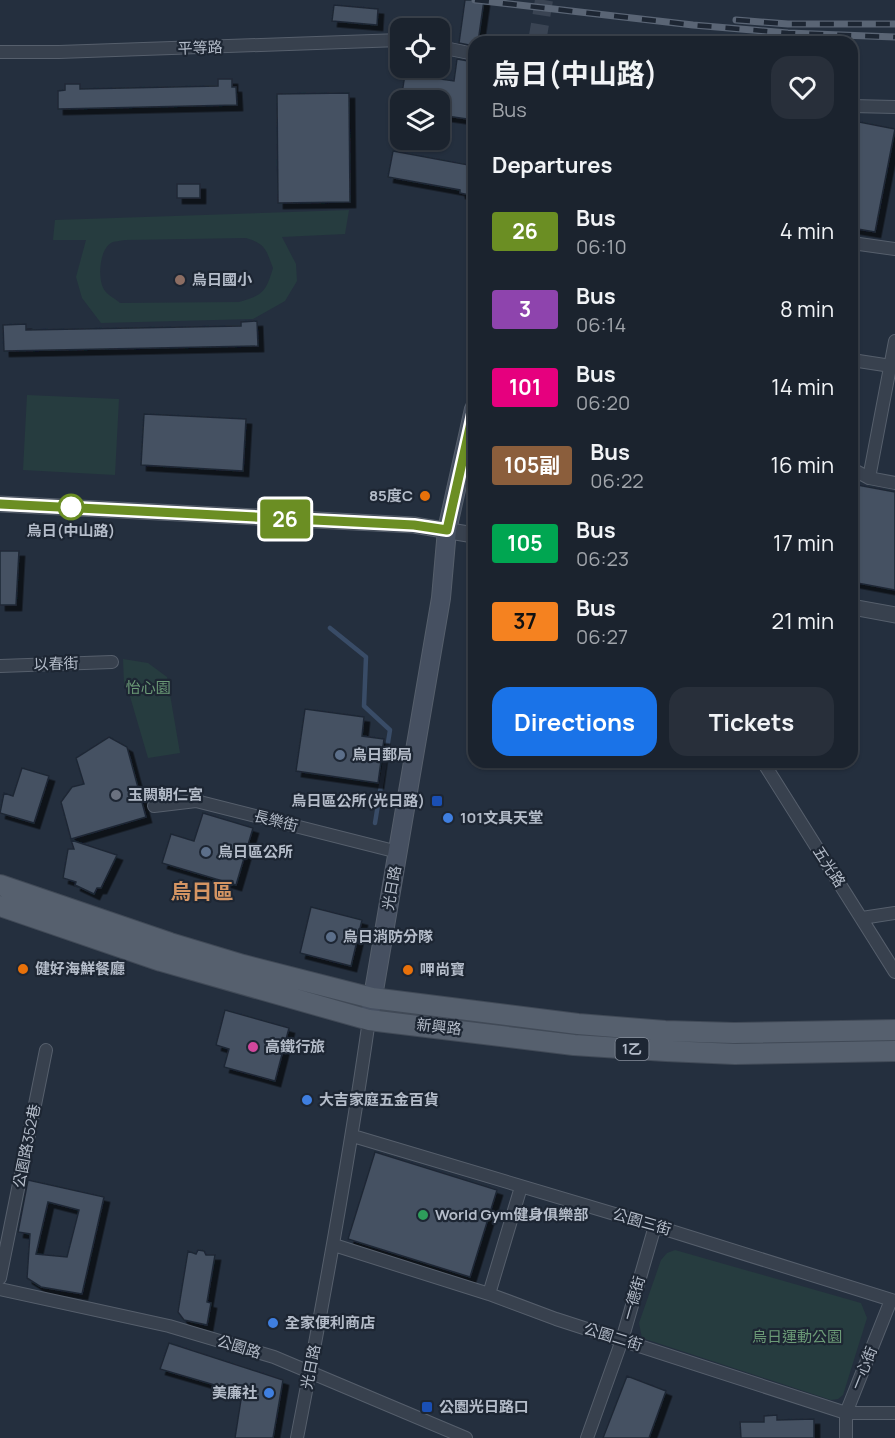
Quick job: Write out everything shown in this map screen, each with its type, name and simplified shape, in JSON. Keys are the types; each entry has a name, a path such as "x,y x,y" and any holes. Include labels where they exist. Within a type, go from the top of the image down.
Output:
{"main road":[{"name":"光日路","path":"369,1020 441,598 447,530 468,436"},
{"name":"新興路","path":"0,885 170,943 243,965 372,998 526,1019 665,1031 734,1033 895,1030"},
{"name":"新興路","path":"0,906 161,961 369,1020 574,1045 666,1051 735,1054 895,1051"}],"street":[{"name":"平等路","path":"0,52 390,40"},
{"path":"450,49 468,53"},
{"path":"858,106 895,107"},
{"path":"858,244 895,249"},
{"path":"869,478 895,340"},
{"path":"858,361 891,366"},
{"path":"858,472 869,478 895,483"},
{"path":"0,504 414,525 468,534"},
{"path":"858,608 895,615"},
{"name":"以春街","path":"0,666 112,662"},
{"name":"五光路","path":"767,768 895,972"},
{"name":"長樂街","path":"154,806 196,801 398,852"},
{"path":"862,918 895,913"},
{"name":"光日路","path":"297,1438 353,1136 369,1020"},
{"name":"公園路352巷","path":"0,1278 46,1050"},
{"name":"公園三街","path":"353,1136 655,1226 893,1301"},
{"path":"489,1294 521,1187"},
{"name":"一德街","path":"587,1438 622,1340 655,1226"},
{"name":"公園二街","path":"334,1245 846,1413 895,1413"},
{"name":"公園路","path":"0,1289 169,1326 274,1357 466,1438"},
{"name":"一心街","path":"846,1438 846,1413 893,1301"}],"green space":[{"path":"349,210 345,234 282,237 296,264 297,281 285,301 253,319 101,323 82,298 76,277 86,240 53,240 55,220","holes":["246,238 264,248 273,268 262,291 239,302 120,303 102,286 100,266 104,252 111,243 125,240"]},
{"path":"27,395 119,399 115,475 23,470"},
{"name":"怡心園","path":"123,659 148,663 167,677 180,753 148,758 129,693 124,684"},
{"name":"烏日運動公園","path":"675,1250 861,1303 867,1318 843,1395 831,1400 642,1338 639,1323 661,1260 667,1253"}],"building":[{"path":"465,0 484,0 479,36 468,36 468,45 459,43"},
{"path":"334,5 378,9 377,25 332,21"},
{"path":"457,59 468,61 468,119 450,116 450,90 403,90 404,78 454,81"},
{"path":"218,79 232,79 232,87 236,87 237,105 58,109 58,91 65,90 65,84 80,84 80,89 218,86"},
{"path":"349,93 350,202 278,203 277,94"},
{"path":"858,122 895,129 875,232 858,229"},
{"path":"393,151 468,165 468,195 460,193 460,190 388,177"},
{"path":"177,184 200,184 200,198 177,198"},
{"path":"257,321 258,346 4,351 3,325 26,324 26,330 241,326 241,322"},
{"path":"144,414 246,419 243,471 141,465"},
{"path":"858,485 895,492 895,590 858,583"},
{"path":"0,551 19,551 16,605 0,605"},
{"name":"烏日郵局","path":"305,709 364,717 362,736 384,739 378,783 296,771"},
{"name":"玉闕朝仁宮","path":"109,737 127,747 146,817 71,839 61,802 72,787 84,784 76,758"},
{"path":"22,768 49,776 34,823 0,813 4,793 13,796"},
{"name":"烏日區公所","path":"203,813 253,828 236,885 162,863 171,834 194,841"},
{"path":"71,840 117,855 101,888 97,888 94,894 75,885 76,882 63,878 68,849 74,849"},
{"name":"烏日消防分隊","path":"311,907 362,920 351,966 300,953"},
{"name":"高鐵行旅","path":"225,1010 289,1028 275,1081 224,1067 229,1049 216,1045"},
{"name":"World Gym健身俱樂部","path":"375,1152 497,1190 470,1277 348,1239"},
{"path":"28,1180 104,1197 82,1294 41,1287 27,1278 30,1234 18,1232","holes":["48,1202 79,1210 67,1257 36,1254"]},
{"path":"198,1250 204,1251 206,1255 215,1255 207,1302 211,1303 207,1325 184,1320 178,1312 188,1251 196,1254"},
{"path":"169,1343 283,1380 273,1438 235,1438 242,1393 160,1369"},
{"path":"627,1376 666,1391 649,1438 603,1438"},
{"path":"777,1415 777,1420 814,1419 814,1438 741,1438 740,1422 764,1422 764,1416"}],"waterway":[{"path":"330,628 366,657 364,706 390,730 375,823"}],"tunnel":[{"path":"538,36 544,0"}],"railway":[{"path":"475,0 693,25 788,33 895,37"},
{"path":"736,20 788,24 895,24"}],"bus line":[{"name":"26","path":"0,504 414,525 447,530 468,436"}],"place":[{"name":"烏日國小","path":"180,280"},
{"name":"85度C","path":"425,496"},
{"name":"烏日(中山路)","path":"71,507"},
{"name":"烏日郵局","path":"340,755"},
{"name":"玉闕朝仁宮","path":"116,795"},
{"name":"烏日區公所(光日路)","path":"437,801"},
{"name":"101文具天堂","path":"448,818"},
{"name":"烏日區公所","path":"206,852"},
{"name":"烏日消防分隊","path":"331,937"},
{"name":"健好海鮮餐廳","path":"23,969"},
{"name":"呷尚寶","path":"408,970"},
{"name":"高鐵行旅","path":"253,1047"},
{"name":"大吉家庭五金百貨","path":"307,1100"},
{"name":"World Gym健身俱樂部","path":"423,1215"},
{"name":"全家便利商店","path":"273,1323"},
{"name":"美廉社","path":"269,1393"},
{"name":"公園光日路口","path":"427,1407"}],"district":[{"name":"烏日區","path":"202,892"}]}
